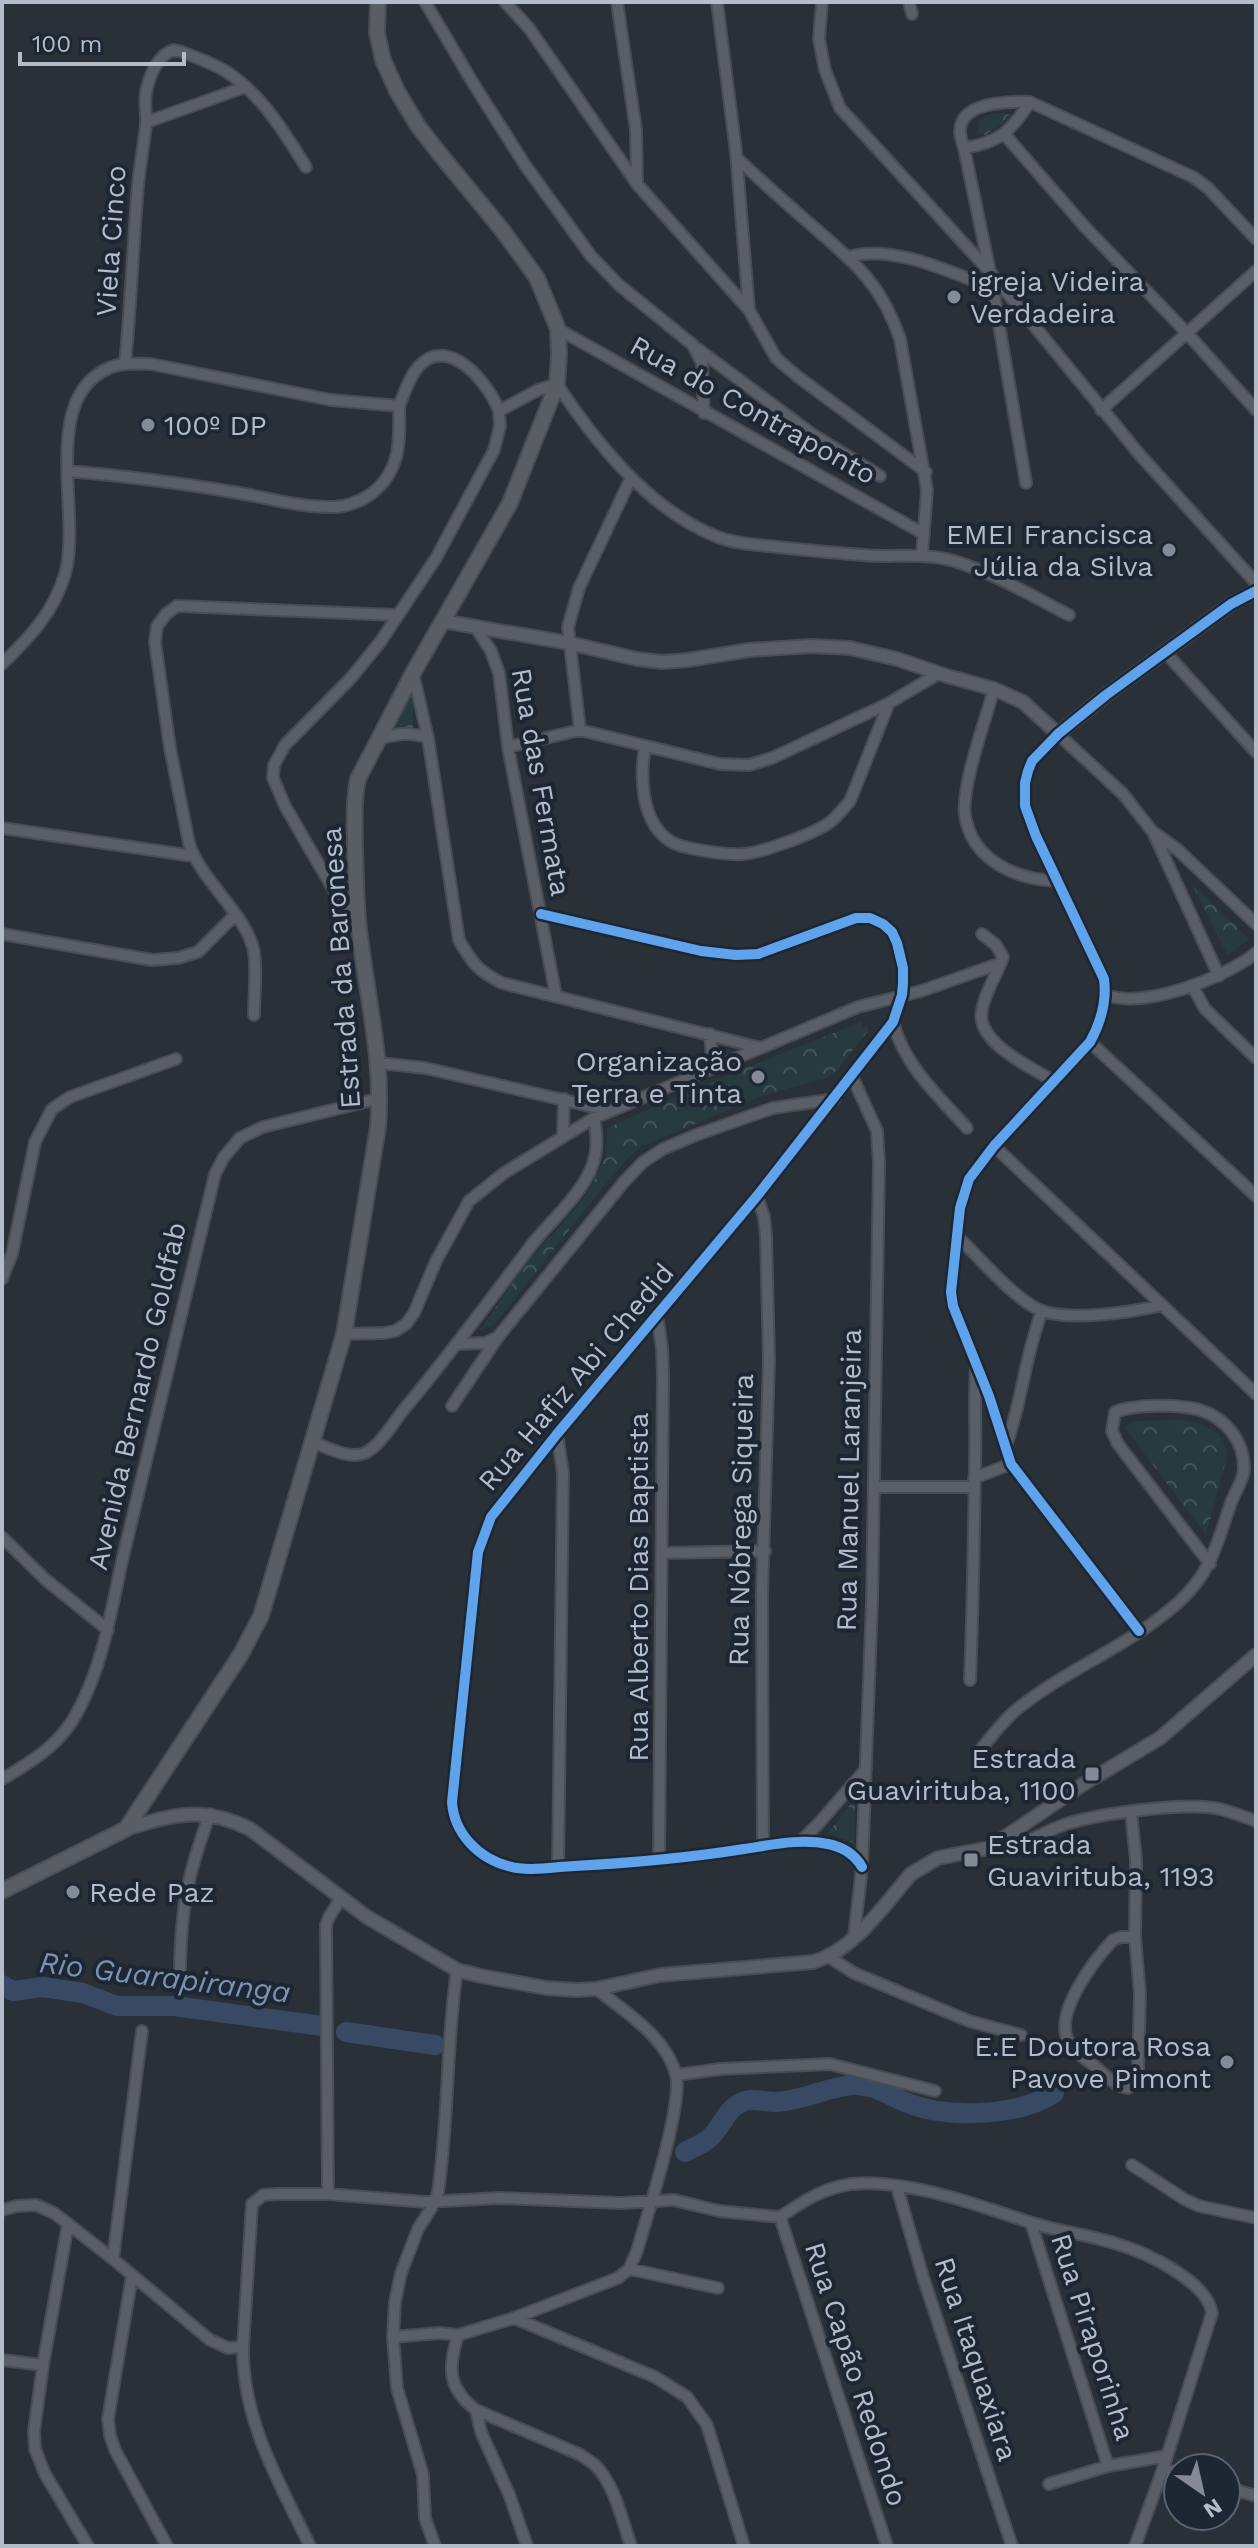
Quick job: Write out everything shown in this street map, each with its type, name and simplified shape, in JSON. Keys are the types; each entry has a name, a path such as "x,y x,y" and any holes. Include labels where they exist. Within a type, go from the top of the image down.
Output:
{"main road":[{"name":"Estrada da Baronesa","path":"126,1829 251,1637 265,1601 344,1334 381,1098 379,1063 358,921 354,798 358,779 413,673 510,503 557,384 558,329 537,278 432,144 397,91 383,60 377,33 378,2"},
{"path":"2,1891 126,1829"}],"street":[{"path":"425,2 525,165 591,256 619,285 693,345 812,434 880,476"},
{"path":"505,2 529,28 637,184 749,310 776,358 926,472"},
{"path":"617,2 636,130 637,184"},
{"path":"717,2 737,158 749,310"},
{"path":"822,2 819,39 825,70 840,108 990,272 1101,410 1256,583"},
{"path":"909,2 912,14"},
{"name":"Viela Cinco","path":"125,364 135,261 138,183 147,122 144,107 147,84 158,62 169,51 182,52 208,63 245,87"},
{"path":"147,122 245,87 267,108 306,167"},
{"path":"964,148 981,146 1005,135 1030,102"},
{"path":"1026,483 990,272 960,135 961,123 966,115 991,104 1030,102 1193,177 1208,188 1256,239"},
{"path":"1005,135 1085,227 1256,410"},
{"path":"737,158 849,257 894,321 926,472 927,511 922,555"},
{"path":"849,257 861,253 884,254 937,268 992,288"},
{"path":"1101,410 1256,271"},
{"name":"Rua do Contraponto","path":"558,329 924,534"},
{"path":"693,345 702,363 704,413"},
{"path":"68,471 135,477 334,508 369,495 390,475 400,445 399,406 421,363 435,357 453,357 473,371 493,395 500,426 494,450 436,558 381,641 351,678 285,745 274,765 273,778 285,806 340,901 358,921"},
{"path":"2,664 32,635 53,606 66,572 69,534 68,444 75,403 88,381 109,368 125,364 151,364 331,400 399,406"},
{"path":"499,411 557,384 584,423 631,478 693,525 720,538 886,558 922,555 952,561 981,571 1069,615"},
{"path":"580,730 568,627 579,588 631,478"},
{"path":"1139,1631 1011,1464 1000,1427 953,1306 951,1292 957,1236 964,1190 969,1179 994,1146 1090,1042 1098,1027 1106,995 1104,979 1036,836 1025,806 1025,783 1032,761 1058,734 1165,652 1231,604 1256,591"},
{"path":"254,1015 254,950 235,915 193,856 170,748 156,655 157,626 177,606 396,615"},
{"path":"442,621 662,662 749,650 811,646 850,648 994,689 1023,702 1123,794 1152,831 1219,976"},
{"name":"Rua das Fermata","path":"476,628 491,651 499,673 508,747 556,996"},
{"path":"1165,652 1256,752"},
{"path":"413,673 428,738 459,940 483,974 502,983 761,1048"},
{"path":"508,747 580,730 720,764 749,765 772,758 889,703 938,674"},
{"path":"994,689 966,790 965,815 973,838 1000,868 1027,878 1058,881"},
{"path":"645,747 641,772 651,818 658,830 677,845 744,854 810,833 828,824 850,801 889,703"},
{"path":"377,740 403,733 428,738"},
{"path":"2,828 193,856"},
{"path":"1152,831 1178,850 1256,924"},
{"path":"541,914 701,951 736,955 758,954 856,918 870,918 892,932 897,943 903,968 902,995"},
{"path":"2,934 152,960 178,958 198,952 235,915"},
{"path":"982,934 1001,951 1003,957 984,1000 983,1027 988,1037 1008,1053 1054,1081"},
{"path":"1106,995 1116,999 1135,998 1193,987 1219,976 1256,953"},
{"path":"344,1334 385,1333 406,1324 469,1201 504,1173 594,1118 858,1007 921,991 1001,963"},
{"path":"1193,987 1205,1009 1256,1058"},
{"name":"Rua Hafiz Abi Chedid","path":"862,1867 840,1847 800,1842 659,1860 512,1867 493,1862 477,1851 466,1839 453,1813 452,1802 478,1552 491,1517 835,1099 893,1022 902,995"},
{"path":"893,1022 909,1059 924,1081 967,1128"},
{"path":"710,1034 713,1067"},
{"path":"1090,1042 1256,1196"},
{"path":"2,1279 12,1254 35,1142 52,1109 70,1097 176,1059"},
{"path":"379,1063 425,1068 611,1111"},
{"name":"Rua Manuel Laranjeira","path":"852,1076 877,1131 879,1164 875,1487 866,1769 862,1867 854,1937"},
{"name":"Avenida Bernardo Goldfab","path":"2,1779 31,1763 58,1739 78,1712 108,1630 125,1547 215,1174 224,1157 240,1138 263,1127 381,1098"},
{"path":"563,1137 564,1099"},
{"path":"452,1406 498,1337 643,1162 685,1139 773,1108 835,1099"},
{"path":"312,1442 349,1454 360,1455 369,1451 458,1344 586,1177 596,1158 598,1139 594,1118"},
{"path":"994,1146 1256,1394"},
{"name":"Rua Nóbrega Siqueira","path":"757,1196 766,1236 769,1360 762,1595 763,1847"},
{"path":"957,1236 1013,1290 1042,1311 1087,1315 1162,1305"},
{"path":"1006,1448 1016,1418 1030,1342 1042,1311"},
{"name":"Rua Alberto Dias Baptista","path":"657,1315 663,1376 659,1860"},
{"path":"458,1344 485,1343 498,1337"},
{"path":"970,1680 976,1363"},
{"path":"979,1752 1012,1713 1040,1691 1158,1620 1182,1599 1210,1564 1244,1471 1239,1444 1231,1429 1223,1421 1201,1411 1145,1407 1115,1412 1112,1431 1118,1444 1210,1564"},
{"path":"557,1434 563,1473 558,1867"},
{"path":"875,1487 974,1483 1011,1464"},
{"path":"1244,1471 1256,1478"},
{"path":"2,1537 46,1580 108,1630"},
{"path":"662,1553 765,1551"},
{"path":"989,1848 1082,1785 1160,1738 1256,1655"},
{"path":"800,1842 866,1769"},
{"path":"126,1829 176,1816 210,1814 231,1820 250,1829 376,1923 457,1970 546,1988 596,1989 660,1975 813,1962 829,1957 848,1945 911,1874 923,1865 938,1858 989,1848 1019,1846 1086,1818 1209,1807 1256,1821"},
{"path":"1131,1812 1136,1860 1135,1937 1140,1994 1138,2070 1134,2084 1128,2088 1116,2084 1073,2047 1065,2033 1072,1998 1080,1983 1113,1940 1135,1937"},
{"path":"180,1970 180,1924 185,1891 210,1814"},
{"name":"Rua Manuel Laranjeira","path":"860,1891 864,1912 870,1921"},
{"path":"328,2194 326,1925 341,1898"},
{"path":"829,1957 854,1973 969,2021 1021,2035"},
{"path":"435,2546 425,2518 423,2475 397,2388 393,2337 401,2273 418,2229 435,2202 441,2167 450,2013 457,1970"},
{"path":"393,2337 439,2333 458,2335 514,2318 618,2278 629,2269 637,2251 676,2100 676,2075 663,2049 642,2024 596,1989"},
{"path":"113,2259 142,2031"},
{"path":"676,2075 720,2069 830,2064 935,2091"},
{"path":"1132,2165 1191,2203 1256,2218"},
{"path":"310,2546 262,2446 245,2390 243,2347 252,2204 263,2195 328,2194 435,2202 500,2198 621,2203 674,2200 719,2211 780,2217 809,2198 831,2188 852,2184 897,2187 946,2197 1031,2223 1121,2245 1165,2265 1199,2289 1210,2303 1212,2313 1168,2452"},
{"name":"Rua Itaquaxiara","path":"897,2187 923,2277 1012,2546"},
{"path":"2,2210 36,2205 54,2213 210,2340 228,2348 243,2347"},
{"name":"Rua Capão Redondo","path":"780,2217 887,2546"},
{"name":"Rua Piraporinha","path":"1031,2223 1108,2466"},
{"path":"68,2224 43,2365 34,2431 35,2449 45,2474 88,2546"},
{"path":"629,2269 718,2288"},
{"path":"132,2276 108,2419 110,2435 115,2450 167,2546"},
{"path":"514,2318 655,2377 687,2397 707,2425 744,2546"},
{"path":"458,2335 451,2366 457,2391 476,2410 579,2454 594,2464 618,2506 631,2546"},
{"path":"2,2360 43,2365"},
{"path":"476,2410 481,2432 509,2494 527,2546"},
{"path":"1049,2484 1108,2466 1162,2457"},
{"path":"1135,2546 1162,2472"}],"green space":[{"path":"1002,113 1016,116 985,135 978,133 979,121"},
{"path":"413,689 413,731 391,725"},
{"path":"1192,884 1249,939 1228,955 1225,950"},
{"path":"861,1022 863,1027 868,1025 868,1031 827,1078 767,1094 642,1146 603,1187 494,1325 480,1330 527,1262 577,1207 590,1188 606,1157 607,1128 701,1086"},
{"path":"1182,1420 1213,1430 1226,1448 1227,1457 1206,1535 1125,1428 1133,1421"},
{"path":"855,1801 854,1843 828,1833"}],"waterway":[{"name":"Rio Guarapiranga","path":"2,1985 13,1991 43,1987 83,1993 117,2006 174,2006 322,2026"},
{"name":"Rio Guarapiranga","path":"346,2032 435,2045"},
{"name":"Rio Guarapiranga","path":"685,2152 707,2140 733,2108 748,2100 785,2101 843,2086 860,2085 922,2107 981,2113 1021,2107 1054,2093"}],"cycle path":[{"path":"1139,1631 1011,1464 989,1396 953,1306 951,1292 960,1208 969,1179 994,1146 1090,1042 1104,1004 1104,979 1036,836 1025,806 1025,783 1032,761 1058,734 1106,695 1231,604 1256,591"},
{"path":"541,914 701,951 736,955 758,954 856,918 870,918 892,932 897,943 903,968 902,995 893,1022 757,1196 491,1517 478,1552 452,1802 457,1824 470,1843 487,1857 524,1869 638,1862 807,1842 839,1847 852,1855 862,1867"}],"place":[{"name":"igreja Videira Verdadeira","path":"954,297"},
{"name":"100º DP","path":"148,425"},
{"name":"EMEI Francisca Júlia da Silva","path":"1169,550"},
{"name":"Organização Terra e Tinta","path":"758,1077"},
{"name":"Estrada Guavirituba, 1100","path":"1092,1774"},
{"name":"Estrada Guavirituba, 1193","path":"971,1860"},
{"name":"Rede Paz","path":"73,1892"},
{"name":"E.E Doutora Rosa Pavove Pimont","path":"1227,2062"}]}
